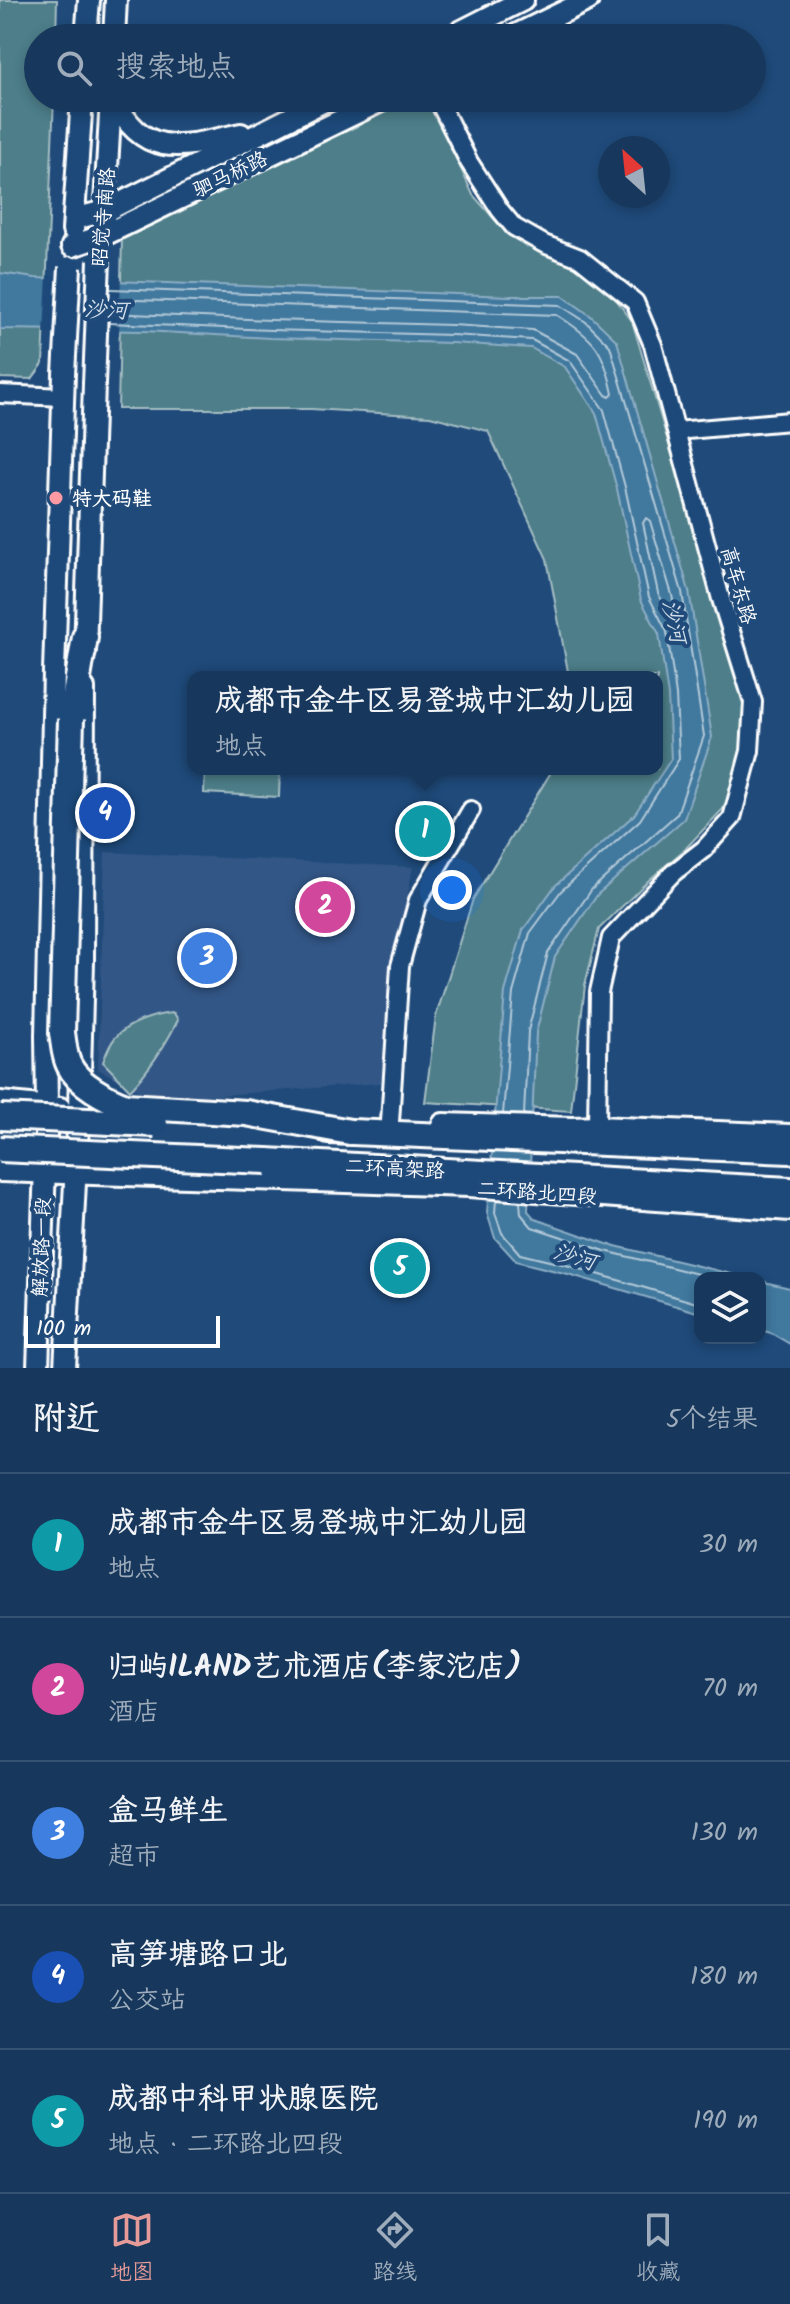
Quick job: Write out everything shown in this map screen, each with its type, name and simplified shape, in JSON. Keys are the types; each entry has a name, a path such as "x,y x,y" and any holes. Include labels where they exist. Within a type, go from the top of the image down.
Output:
{"highway":[{"path":"85,637 71,719 62,1033 70,1068 91,1088 109,1100 126,1106 246,1113 350,1132"},
{"name":"二环高架路","path":"0,1117 790,1151"},
{"name":"二环高架路","path":"0,1149 790,1190"}],"main road":[{"path":"87,24 89,0"},
{"path":"115,24 116,0"},
{"path":"476,24 523,0"},
{"path":"539,24 588,0"},
{"name":"昭觉寺南路","path":"63,397 81,112"},
{"name":"昭觉寺南路","path":"85,637 99,260 111,112"},
{"path":"120,112 133,129 151,142 170,146 272,128"},
{"name":"驷马桥路","path":"74,219 105,211 303,112"},
{"name":"驷马桥路","path":"71,257 102,236 358,112"},
{"name":"解放路一段","path":"38,1368 63,397"},
{"name":"解放路一段","path":"65,1368 79,1109 85,637"},
{"path":"0,1102 79,1109 458,1125 790,1135"},
{"name":"二环路北四段","path":"0,1171 469,1186 790,1210"}],"street":[{"name":"高车东路","path":"444,112 469,162 514,227 544,244 580,258 635,302 653,345 721,599 753,702 750,751 732,818 704,849 673,873 611,938 599,992 597,1127"},
{"path":"0,394 63,397"},
{"path":"676,431 790,421"},
{"path":"390,1122 400,966 418,900 471,810"}],"shaded area":[{"path":"105,852 413,867 395,961 382,1083 155,1100 98,1069"}],"green space":[{"path":"0,0 57,0 56,24 24,24 24,112 53,112 43,364 32,379 0,378"},
{"path":"377,112 434,112 473,195 503,229 530,246 570,263 609,290 632,321 744,697 745,728 736,775 723,809 599,929 585,985 571,1111 425,1102 436,1016 473,899 549,775 663,775 663,671 568,671 547,559 488,431 430,416 311,409 118,409 122,237"},
{"path":"205,775 280,775 279,797 204,793"},
{"path":"174,1013 178,1020 168,1039 130,1090 103,1062 111,1044 134,1024"}],"water":[{"name":"沙河","path":"0,273 35,278 563,296 591,316 617,341 689,591 712,737 684,819 598,894 555,957 536,1033 528,1211 535,1219 607,1244 723,1272 694,1272 694,1311 516,1261 495,1238 487,1213 505,992 523,930 555,886 634,815 671,759 668,696 659,634 641,600 617,489 596,413 565,367 531,348 144,331 0,329"},
{"path":"766,1282 790,1288 790,1344 766,1332"}],"pier":[{"path":"47,275 121,277 119,335 44,333"}],"place":[{"name":"特大码鞋","path":"56,498"},
{"name":"高笋塘路口北","path":"105,813"},
{"name":"成都市金牛区易登城中汇幼儿园","path":"425,831"},
{"name":"归屿ILAND艺术酒店(李家沱店)","path":"325,907"},
{"name":"盒马鲜生","path":"207,958"},
{"name":"成都中科甲状腺医院","path":"400,1268"}]}
